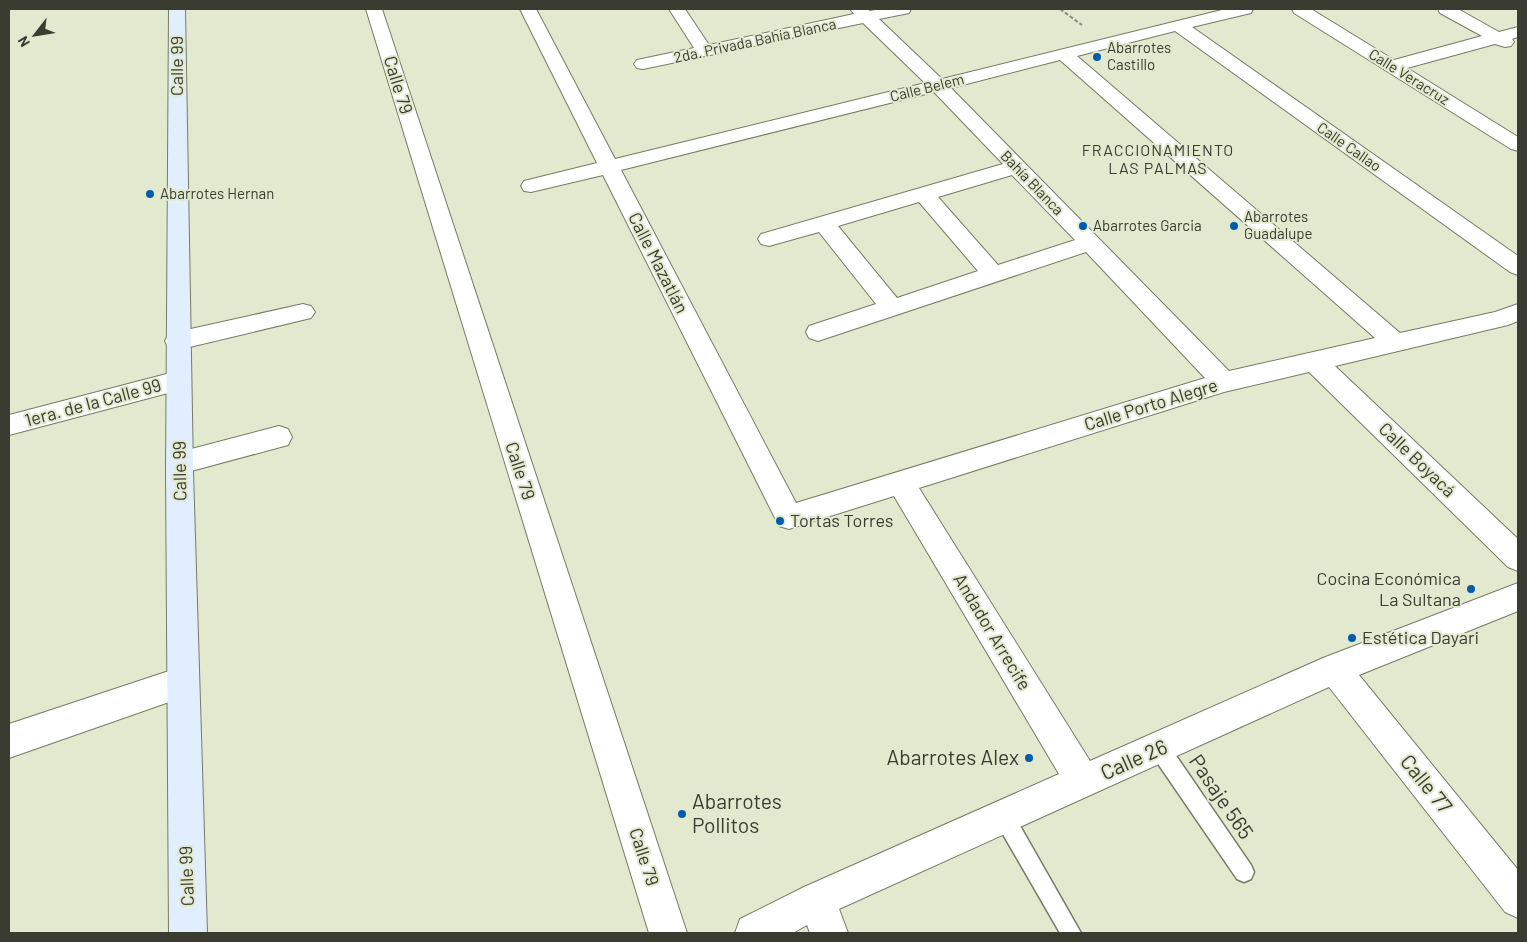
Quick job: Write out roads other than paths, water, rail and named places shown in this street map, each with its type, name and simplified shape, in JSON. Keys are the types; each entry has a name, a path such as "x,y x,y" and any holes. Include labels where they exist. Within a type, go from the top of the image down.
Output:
{"street":[{"name":"Calle 99","path":"176,9 181,683 188,933"},
{"name":"Calle 79","path":"374,9 668,933"},
{"name":"Calle Mazatlán","path":"528,9 789,517"},
{"path":"676,9 705,52"},
{"name":"2da. Privada Bahía Blanca","path":"643,64 705,52 862,13 903,9"},
{"name":"Calle Belem","path":"531,186 1245,9"},
{"name":"Calle Veracruz","path":"1300,9 1518,145"},
{"path":"1446,9 1518,49"},
{"name":"Bahía Blanca","path":"862,13 938,85 1224,382"},
{"name":"Calle Callao","path":"1179,26 1518,267"},
{"path":"1393,66 1518,32"},
{"path":"1064,54 1396,343"},
{"path":"769,239 1016,167"},
{"path":"924,194 994,275"},
{"path":"824,223 892,308"},
{"path":"818,332 1090,243"},
{"path":"177,341 303,312"},
{"path":"1509,315 1518,334"},
{"name":"Calle Porto Alegre","path":"789,517 1224,382 1509,315"},
{"name":"Calle Boyacá","path":"1315,362 1518,558"},
{"name":"1era. de la Calle 99","path":"9,425 178,381"},
{"path":"180,463 278,436"},
{"name":"Andador Arrecife","path":"901,482 1083,782"},
{"name":"Calle 26","path":"754,933 823,917 1004,817 1334,668 1518,597"},
{"name":"Calle 77","path":"1334,668 1518,899"},
{"path":"9,741 181,683"}],"lane":[{"name":"Pasaje 565","path":"1159,748 1244,872"},
{"path":"1004,817 1071,933"}],"place":[{"name":"Abarrotes Castillo","path":"1097,57"},
{"name":"Abarrotes Hernan","path":"150,194"},
{"name":"Abarrotes Garcia","path":"1083,226"},
{"name":"Abarrotes Guadalupe","path":"1234,226"},
{"name":"Tortas Torres","path":"780,521"},
{"name":"Cocina Económica La Sultana","path":"1471,589"},
{"name":"Estética Dayari","path":"1352,638"},
{"name":"Abarrotes Alex","path":"1029,758"},
{"name":"Abarrotes Pollitos","path":"682,814"}],"district":[{"name":"FRACCIONAMIENTO LAS PALMAS","path":"1158,159"}]}
